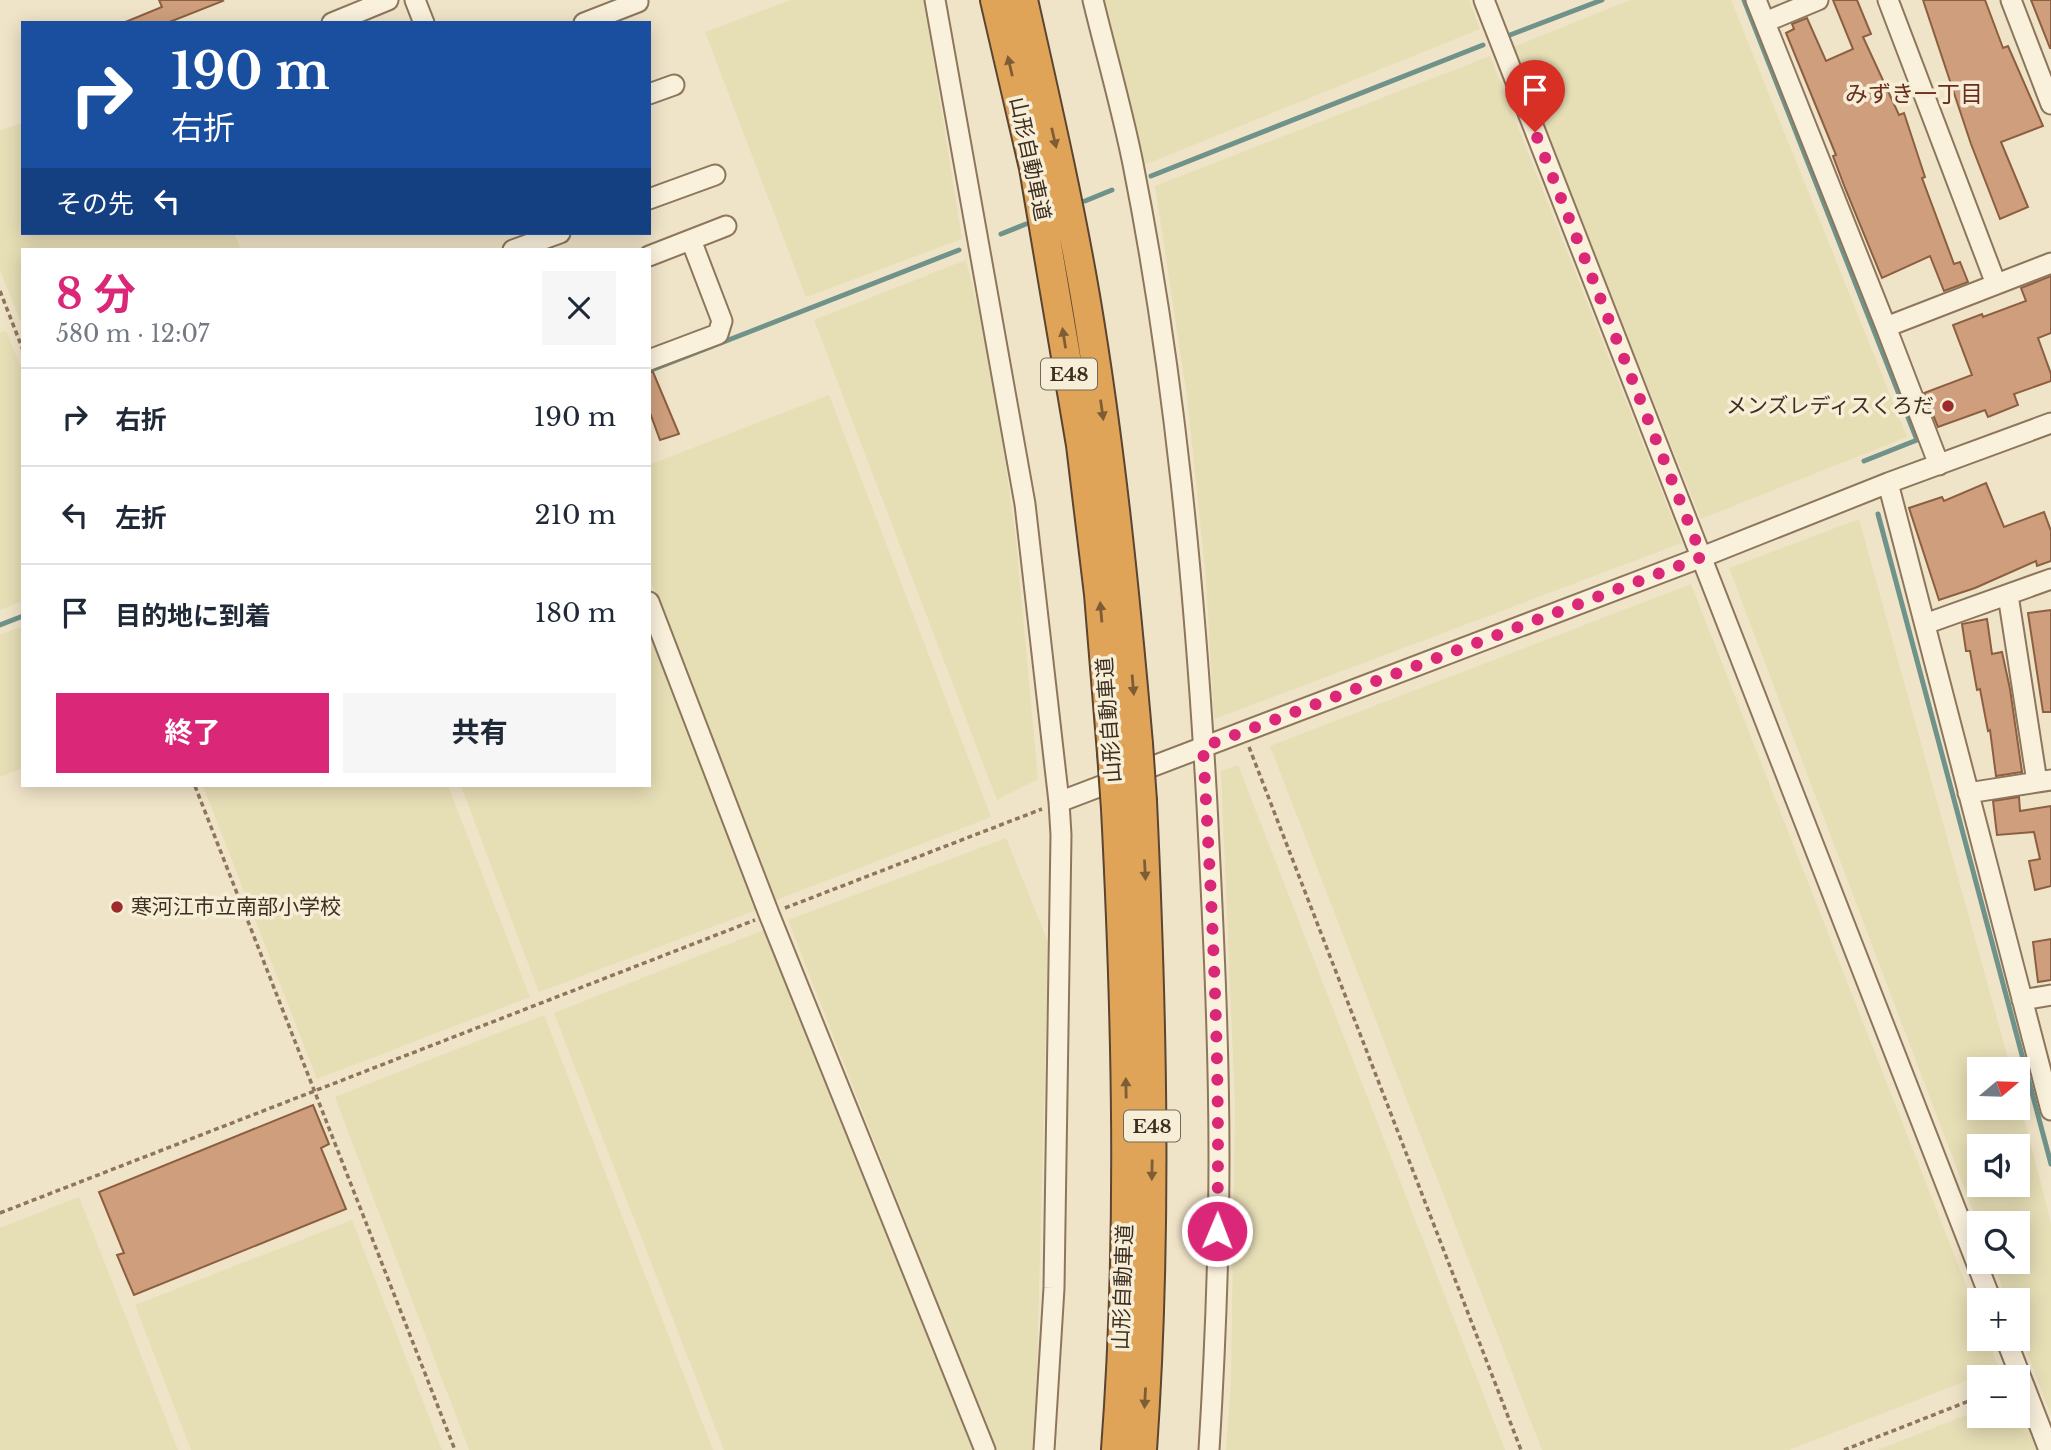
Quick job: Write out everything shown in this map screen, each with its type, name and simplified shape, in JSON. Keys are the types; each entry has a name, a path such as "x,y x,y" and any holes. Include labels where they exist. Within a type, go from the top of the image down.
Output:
{"highway":[{"name":"山形自動車道","path":"995,0 1034,168 1081,445 1099,594 1125,748"},
{"name":"山形自動車道","path":"1023,0 1085,296 1125,588 1125,748 1129,805 1150,973 1153,1119 1150,1299 1142,1450"},
{"name":"山形自動車道","path":"1116,1450 1123,1301 1126,1122 1124,974 1129,805"}],"street":[{"path":"337,21 388,0"},
{"path":"415,0 423,21"},
{"path":"935,0 1025,504 1059,802 1061,835 1054,1287 1045,1450"},
{"path":"1093,0 1133,161 1175,427 1191,569 1214,938 1219,1156 1215,1357 1209,1450"},
{"path":"1484,0 1986,1288"},
{"path":"1756,0 1939,465"},
{"path":"1765,22 1818,0"},
{"path":"1888,0 1996,284"},
{"path":"2011,0 2047,78 2051,104"},
{"path":"589,21 638,2"},
{"path":"651,93 674,85"},
{"path":"651,198 715,175"},
{"path":"651,255 726,226"},
{"path":"519,248 554,235"},
{"path":"651,359 718,334 722,321 691,240"},
{"path":"1886,327 2051,263"},
{"path":"1059,802 1702,557 1888,483 2051,423"},
{"path":"1888,483 2051,1110"},
{"path":"1925,624 2051,579"},
{"path":"1968,793 2044,781 2008,595"},
{"path":"651,607 769,914 985,1450"},
{"path":"2022,1000 2051,995"},
{"path":"2011,1351 2049,1450"}],"path":[{"path":"0,291 21,345"},
{"path":"1243,732 1521,1450"},
{"path":"195,787 455,1450"},
{"path":"0,1213 1059,802"},
{"path":"1844,1450 1967,1402"}],"shaded area":[{"path":"791,0 924,0 962,239 806,297 705,32"},
{"path":"1105,0 1469,0 1480,29 1144,165"},
{"path":"1630,0 1731,0 1907,437 1701,519 1511,48"},
{"path":"1490,56 1682,543 1214,719 1206,579 1187,397 1155,186"},
{"path":"21,123 21,235 235,235 240,248 21,248 21,323 0,270 0,131"},
{"path":"966,260 992,365 1016,540 1038,779 997,800 814,320"},
{"path":"6,331 21,367 21,602 0,610 0,333"},
{"path":"829,395 991,817 774,901 651,582 651,464"},
{"path":"1859,519 2008,1057 1967,1057 1967,1120 2024,1120 2028,1134 1967,1134 1967,1195 1729,568"},
{"path":"1691,584 1967,1288 1967,1351 1992,1351 1998,1365 1967,1365 1967,1380 1789,1450 1542,1450 1270,746"},
{"path":"21,627 21,769 0,777 0,635"},
{"path":"651,628 757,910 539,992 461,787 651,787"},
{"path":"1238,765 1505,1450 1226,1450 1231,1381 1235,1106 1221,771"},
{"path":"203,787 448,787 530,997 317,1079"},
{"path":"1006,838 1048,942 1035,1450 995,1450 788,920"},
{"path":"764,930 973,1450 724,1450 554,1013"},
{"path":"544,1015 713,1450 469,1450 335,1097"},
{"path":"2030,1142 2051,1223 2051,1415 2027,1351 2030,1351 2030,1288 2003,1288 1997,1274 2030,1274 2030,1211 1973,1211 1968,1197 2030,1197"},
{"path":"79,1197 178,1450 0,1450 0,1228"},
{"path":"352,1220 442,1450 191,1450 135,1305"},
{"path":"1967,1415 1967,1428 2029,1428 2037,1450 1878,1450"}],"building":[{"path":"159,0 223,1 172,21 128,21 162,7"},
{"path":"1833,0 1857,0 1871,34 1863,37 1899,115 1904,113 1925,177 1922,178 1954,264 1960,262 1968,282 1944,291 1930,256 1882,278 1786,33 1794,29 1792,24 1807,18 1826,61 1853,49"},
{"path":"1923,0 1985,0 2003,48 2008,46 2043,126 2001,142 2028,207 2000,219 1971,144"},
{"path":"2031,0 2051,0 2051,48 2050,48"},
{"path":"2051,276 2051,333 2038,338 2051,381 2014,394 2018,405 1988,417 1985,410 1938,427 1924,393 1972,375 1953,325 2026,301 2021,288"},
{"path":"651,372 679,434 660,440 651,415"},
{"path":"1986,483 2004,527 2044,512 2051,531 2051,561 2037,566 2036,561 1975,588 1939,600 1909,508 1942,497 1944,501"},
{"path":"2051,610 2051,712 2043,712 2028,613"},
{"path":"1987,619 1992,654 2002,652 2022,772 1996,776 1990,730 1988,731 1980,689 1977,690 1970,651 1966,651 1962,624"},
{"path":"2019,797 2020,811 2051,806 2051,886 2035,890 2029,861 2040,859 2034,832 1997,835 1993,801"},
{"path":"2051,939 2051,980 2038,982 2033,942"},
{"path":"313,1105 329,1144 321,1148 346,1209 134,1295 117,1255 124,1253 99,1192"}],"waterway":[{"path":"1510,35 1602,0"},
{"path":"1744,0 1917,440 1864,461"},
{"path":"1151,176 1483,45"},
{"path":"1085,201 1112,190"},
{"path":"1001,234 1026,224"},
{"path":"651,370 959,250"},
{"path":"1878,514 2051,1164"},
{"path":"0,625 21,617"}],"place":[{"name":"メンズレディスくろだ","path":"1948,406"},
{"name":"寒河江市立南部小学校","path":"117,907"}],"district":[{"name":"みずき一丁目","path":"1914,94"}],"route":[{"path":"1217,1231 1219,1156 1214,938 1203,747 1702,557 1535,132"}]}
